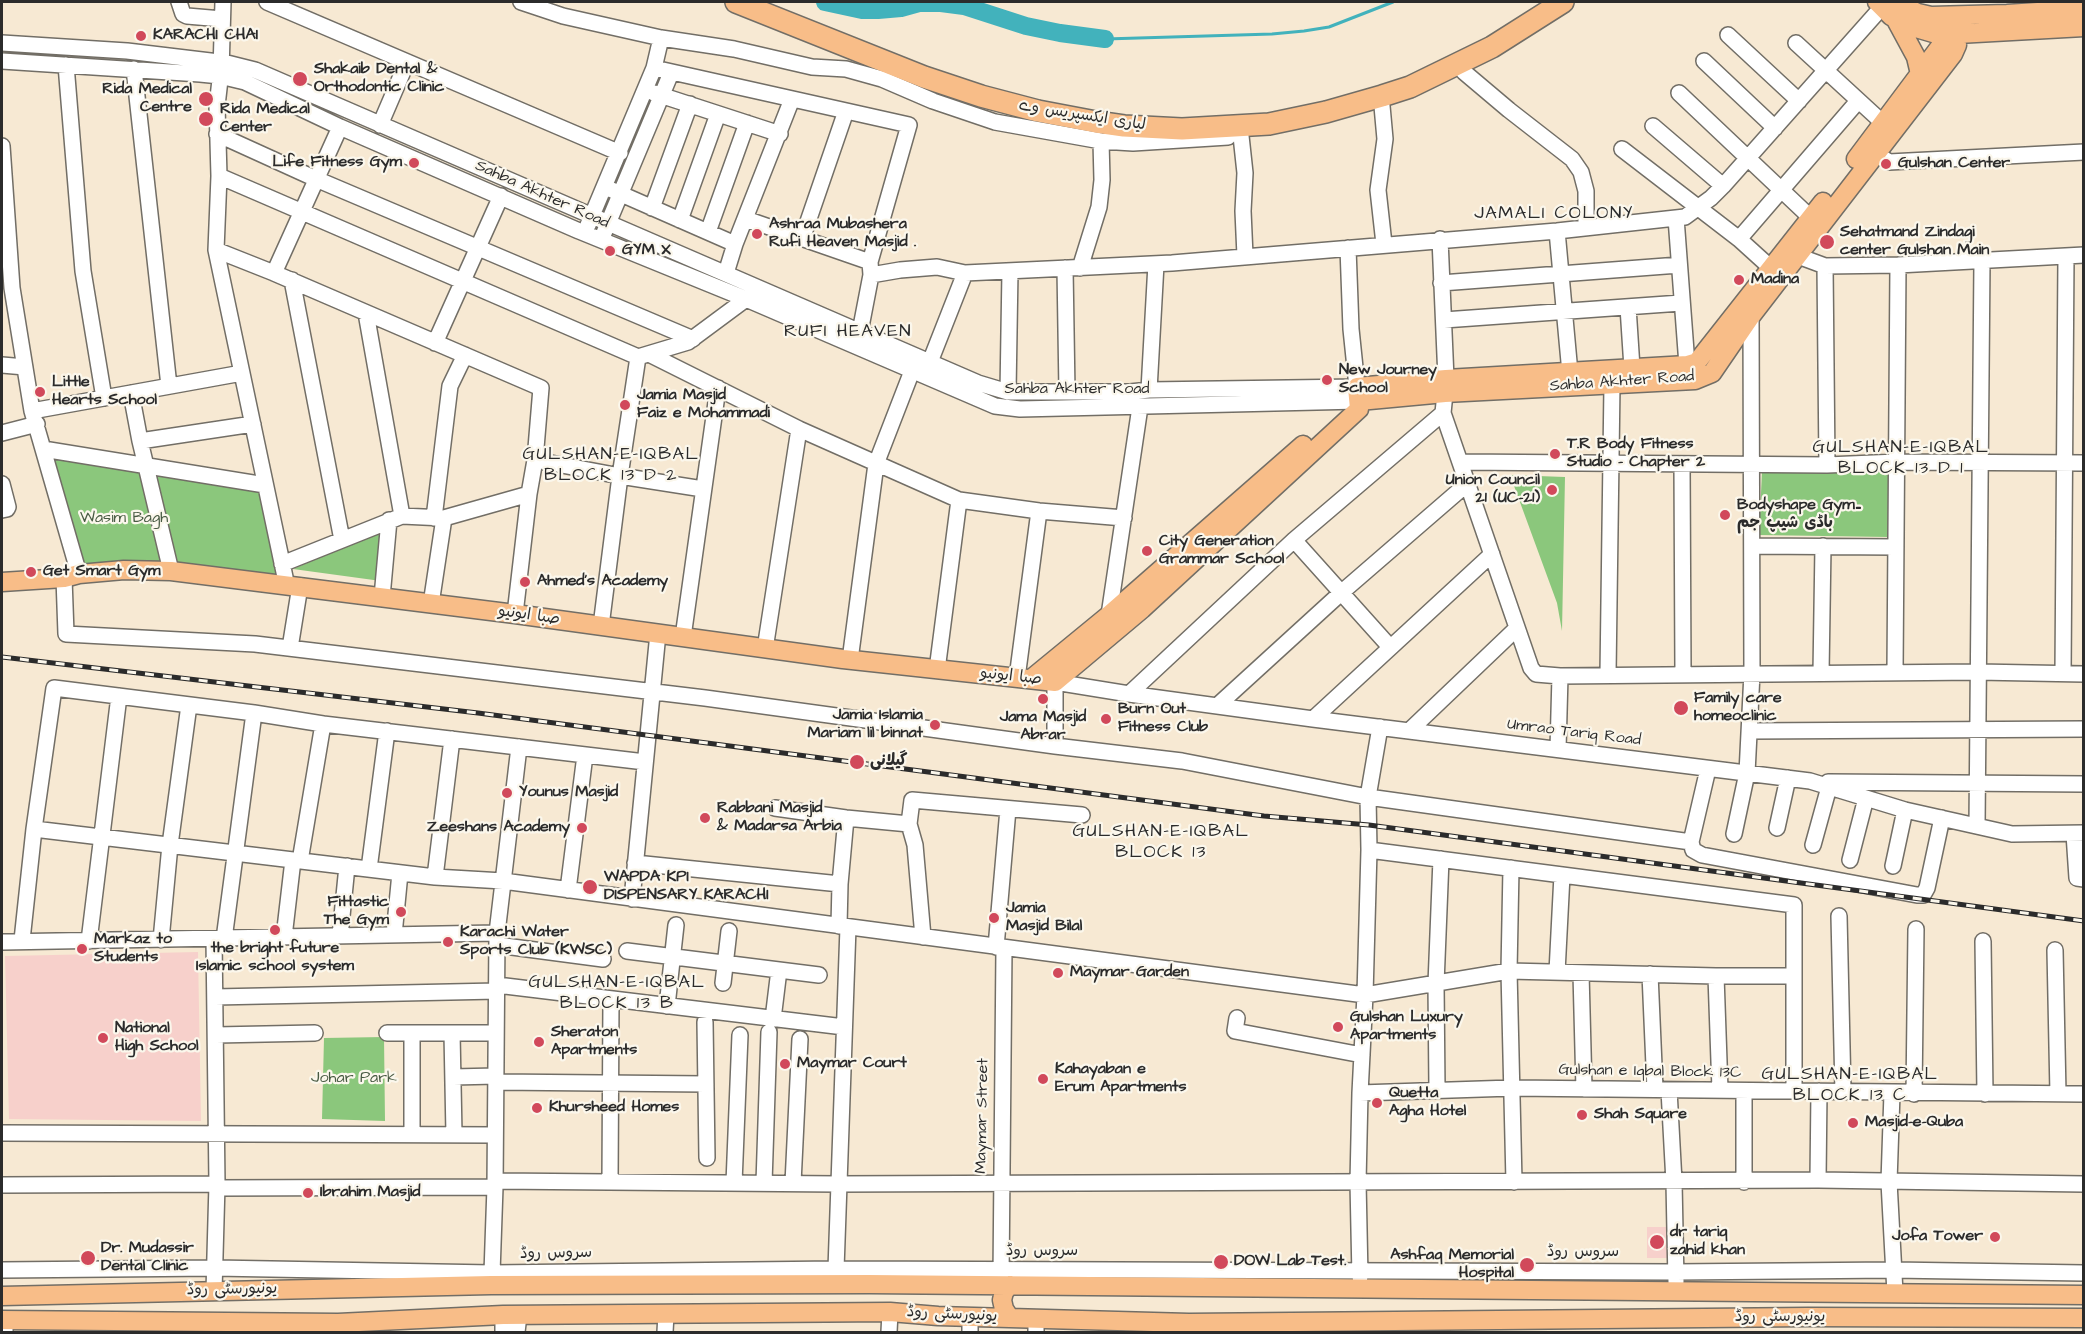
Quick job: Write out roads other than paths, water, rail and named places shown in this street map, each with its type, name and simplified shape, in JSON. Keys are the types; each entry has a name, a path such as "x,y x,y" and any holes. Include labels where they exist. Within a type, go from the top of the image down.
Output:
{"highway":[{"name":"لیاری ایکسپریس وے","path":"736,2 924,77 981,96 1038,111 1096,122 1182,129 1279,122 1345,108 1391,93 1492,47 1563,2"}],"main road":[{"path":"1885,3 1931,16 1971,15 2007,8 2084,9"},
{"path":"1885,3 1916,57 1920,74"},
{"name":"Sahba Akhter Road","path":"1355,397 1570,373 1687,365 1697,362 1746,312 1871,150 1883,123 1920,74 1951,34 1971,15"},
{"path":"1931,16 1951,34"},
{"path":"1896,20 1929,33 1951,34 2084,27"},
{"name":"Sahba Akhter Road","path":"1446,386 1612,385 1695,381 1712,373 1771,268 1793,251 1811,218 1953,54 1957,45 1951,34"},
{"path":"1055,682 1142,609 1320,437 1355,397"},
{"path":"1024,678 1109,615 1320,437"},
{"name":"صبا ایونیو","path":"2,582 124,570 171,571 515,614 849,660 1055,682"},
{"name":"یونیورسٹی روڈ","path":"2,1296 214,1291 462,1279 868,1277 1359,1289 2084,1294"},
{"path":"975,1322 990,1308 990,1292 999,1281 1004,1292 1002,1300 1004,1309 1025,1324"},
{"path":"2,1286 70,1294"},
{"name":"یونیورسٹی روڈ","path":"4,1324 268,1327 338,1323 511,1324 666,1314 890,1312 975,1322 1025,1324 1808,1317 1993,1325 2084,1317"}],"street":[{"path":"180,2 183,14 187,16 222,19"},
{"path":"223,2 221,69 217,106 219,176 216,250 282,564 285,577 292,585 290,648"},
{"path":"267,2 620,153"},
{"path":"521,2 562,16 661,38 734,49 812,67 846,69 882,79 995,122 1101,141 1133,142 1241,136 1300,128 1382,106 1434,87 1464,72 1543,27 1575,2"},
{"path":"746,219 802,239 870,269 900,270 937,267 965,273 1156,264 1557,231 1685,217 1724,186 1885,3"},
{"path":"1728,35 1799,101"},
{"path":"584,233 606,187 646,90 654,69 661,38"},
{"name":"Sahba Akhter Road","path":"2,43 127,51 221,69 340,127 584,233 746,299 995,406 1020,409 1140,407 1355,397"},
{"path":"1796,43 1883,123"},
{"name":"Sahba Akhter Road","path":"2,61 134,69 255,70 994,389 1008,392 1149,390 1355,397"},
{"path":"1704,61 1775,128"},
{"path":"380,125 407,62"},
{"path":"66,65 83,271 104,398"},
{"path":"134,69 169,386"},
{"path":"654,69 909,125 870,269 860,332"},
{"path":"1464,72 1572,159 1581,172 1586,191 1586,228"},
{"path":"601,240 671,73"},
{"path":"646,90 780,134"},
{"path":"1679,93 1811,218"},
{"path":"726,273 735,244 792,99"},
{"path":"1739,239 1858,101"},
{"path":"652,208 690,104"},
{"path":"1382,106 1385,139 1378,190 1384,244"},
{"path":"802,239 846,111"},
{"path":"680,220 718,114"},
{"path":"708,232 747,123"},
{"path":"1653,126 1724,186"},
{"path":"274,273 340,127"},
{"path":"218,134 315,179 693,339"},
{"path":"1241,136 1245,173 1243,211 1245,256"},
{"path":"1067,392 1073,268 1099,207 1101,141"},
{"path":"2,146 12,288 35,418 72,576 66,634 194,639 290,648 717,700 1182,761 1368,797 1691,842"},
{"path":"1623,149 1739,239 1771,268"},
{"path":"1871,150 1889,162 2084,152"},
{"path":"219,176 462,282 718,388 799,429 958,500 1039,512 1124,518"},
{"path":"606,187 735,244"},
{"path":"435,343 501,196"},
{"path":"1676,218 1687,365"},
{"path":"1557,231 1570,373"},
{"path":"1440,239 1446,386 1443,413 1531,668 1536,674 1895,672 2084,674"},
{"path":"1348,248 1355,397"},
{"path":"216,250 292,280 541,388 536,460 529,494 515,614"},
{"path":"1793,251 1825,266 1898,265 2084,255"},
{"path":"2063,674 2066,256"},
{"path":"1977,826 1982,261"},
{"path":"1149,390 1156,264"},
{"path":"1441,283 1679,265"},
{"path":"1895,672 1898,265"},
{"path":"1825,266 1827,465"},
{"path":"1008,392 1010,271"},
{"path":"930,362 965,273"},
{"path":"292,280 342,540"},
{"path":"644,356 693,339 746,299"},
{"path":"1444,321 1681,303"},
{"path":"1628,307 1632,368"},
{"path":"1734,834 1747,773 1752,673 1753,465 1746,312"},
{"path":"366,313 396,518 382,597"},
{"path":"431,604 450,386 465,355"},
{"path":"601,626 620,476 644,356"},
{"path":"2,365 25,367"},
{"path":"849,660 876,464 912,371"},
{"path":"2,433 35,418 104,398 242,373"},
{"path":"1608,674 1612,385"},
{"path":"683,637 718,388"},
{"path":"131,393 171,571"},
{"path":"1109,615 1140,407"},
{"path":"1129,694 1294,540 1443,413"},
{"path":"140,441 253,424"},
{"path":"765,649 799,429"},
{"path":"43,449 265,485"},
{"path":"536,460 703,489"},
{"path":"1460,462 1753,465 1897,462 2084,463"},
{"path":"1682,464 1683,674"},
{"path":"1217,706 1342,592 1468,483"},
{"path":"2,484 8,507 2,510"},
{"path":"282,564 396,518 439,518 529,494"},
{"path":"937,670 958,500"},
{"path":"1024,678 1039,512"},
{"path":"1294,540 1390,647"},
{"path":"1753,546 1896,547"},
{"path":"1821,673 1823,546"},
{"path":"1313,719 1492,554"},
{"path":"1409,731 1517,628"},
{"path":"632,899 658,633"},
{"path":"1558,749 1560,675"},
{"path":"1055,682 1055,746"},
{"name":"Umrao Tariq Road","path":"1055,682 1313,719 1788,778 1829,787 1905,810 2012,834 2079,833"},
{"path":"22,940 34,829 54,688 323,724 645,762"},
{"path":"90,941 119,696"},
{"path":"161,940 170,845 189,705"},
{"path":"214,1291 217,1186 215,997 219,939 235,853 254,713"},
{"path":"285,937 296,861 323,724"},
{"path":"1359,1289 1358,1182 1369,850 1368,797 1380,727"},
{"path":"1750,731 2084,729"},
{"path":"369,869 387,731"},
{"path":"435,877 452,739"},
{"path":"492,1273 497,939 519,747"},
{"path":"568,890 585,755"},
{"path":"1708,769 1691,842 1693,850 1702,855 1917,895 1923,894 1927,888 1942,818"},
{"path":"1777,828 1788,778"},
{"path":"1810,782 2084,784"},
{"path":"1813,845 1829,787"},
{"path":"1850,860 1866,798"},
{"path":"923,937 915,844 909,824 912,800 1082,815"},
{"path":"775,808 909,824"},
{"name":"Maymar Street","path":"999,1281 1000,948 1008,809"},
{"path":"1893,866 1905,810"},
{"path":"836,1269 844,1027 844,927 840,884 846,818"},
{"path":"34,829 435,877 503,881 1365,995 1509,971 1793,976"},
{"path":"2079,833 2077,878 2084,879"},
{"path":"1369,850 1794,904 1794,1091"},
{"path":"1437,1090 1436,984 1441,859"},
{"path":"635,863 840,884"},
{"path":"340,936 347,866"},
{"path":"1511,868 1509,971 1514,1182"},
{"path":"394,935 400,873"},
{"path":"1557,972 1562,875"},
{"path":"1839,916 1843,1091"},
{"path":"667,1006 676,925"},
{"path":"1914,1094 1916,929"},
{"path":"723,983 729,931"},
{"path":"2,942 394,935 497,939 603,959"},
{"path":"1983,941 1985,1094"},
{"path":"2055,950 2058,1094"},
{"path":"627,951 819,975"},
{"path":"764,1183 771,1026 779,970"},
{"path":"1581,973 1584,1089"},
{"path":"1650,974 1674,1182 1676,1291"},
{"path":"1716,976 1720,1090"},
{"path":"215,997 497,988 667,1006 771,1026 844,1027"},
{"path":"610,1182 611,999"},
{"path":"1237,1018 1235,1030 1362,1055"},
{"path":"705,1022 707,1158"},
{"path":"216,1035 315,1033"},
{"path":"387,1033 496,1033"},
{"path":"412,1033 412,1135"},
{"path":"452,1033 454,1135"},
{"path":"734,1183 740,1035"},
{"path":"793,1184 800,1039"},
{"path":"453,1077 706,1084"},
{"name":"Gulshan e Iqbal Block 13C","path":"1360,1094 1512,1088 2084,1094"},
{"path":"1744,1091 1744,1182"},
{"path":"1818,1180 1819,1091"},
{"path":"1892,1093 1889,1182 1894,1293"},
{"path":"2,1134 495,1135"},
{"path":"2,1185 1818,1180 2084,1184"},
{"name":"سروس روڈ","path":"2,1270 215,1268 462,1279 492,1273 836,1269 868,1277"},
{"name":"سروس روڈ","path":"999,1281 1360,1269 1675,1272 1893,1270 2084,1273"},
{"path":"889,1332 890,1312"},
{"path":"665,1332 666,1314"}],"waterway":[{"path":"825,2 862,10 901,8 919,3 964,6 1026,26 1105,39"},
{"path":"1105,39 1304,31 1329,27 1393,2"}],"railway":[{"path":"2,657 478,713 1264,816 1369,825 2084,921"}],"place":[{"name":"KARACHI CHAI","path":"141,36"},
{"name":"Shakaib Dental & Orthodontic Clinic","path":"300,79"},
{"name":"Rida Medical Centre","path":"206,99"},
{"name":"Rida Medical Center","path":"206,119"},
{"name":"Life Fitness Gym","path":"414,163"},
{"name":"Gulshan Center","path":"1886,164"},
{"name":"Ashraa Mubashera Rufi Heaven Masjid .","path":"757,234"},
{"name":"Sehatmand Zindagi center Gulshan Main","path":"1827,242"},
{"name":"GYM X","path":"610,251"},
{"name":"Madina","path":"1739,280"},
{"name":"New Journey School","path":"1327,380"},
{"name":"Little Hearts School","path":"40,392"},
{"name":"Jamia Masjid Faiz e Mohammadi","path":"625,405"},
{"name":"T.R Body Fitness Studio - Chapter 2","path":"1555,454"},
{"name":"Union Council 21 (UC-21)","path":"1552,490"},
{"name":"Bodyshape Gym۔ باڈی شیپ جم","path":"1725,515"},
{"name":"City Generation Grammar School","path":"1147,551"},
{"name":"Get Smart Gym","path":"31,572"},
{"name":"Ahmed's Academy","path":"525,582"},
{"name":"Jama Masjid Abrar","path":"1043,699"},
{"name":"Family care homeoclinic","path":"1681,708"},
{"name":"Burn Out Fitness Club","path":"1106,719"},
{"name":"Jamia Islamia Mariam lil binnat","path":"935,725"},
{"name":"گیلانی","path":"857,762"},
{"name":"Younus Masjid","path":"507,793"},
{"name":"Rabbani Masjid & Madarsa Arbia","path":"705,818"},
{"name":"Zeeshans Academy","path":"582,828"},
{"name":"WAPDA KPI DISPENSARY KARACHI","path":"590,887"},
{"name":"Fittastic The Gym","path":"401,912"},
{"name":"Jamia Masjid Bilal","path":"994,918"},
{"name":"the bright future Islamic school system","path":"275,930"},
{"name":"Karachi Water Sports Club (KWSC)","path":"448,942"},
{"name":"Markaz to Students","path":"82,949"},
{"name":"Maymar Garden","path":"1058,973"},
{"name":"Gulshan Luxury Apartments","path":"1338,1027"},
{"name":"National High School","path":"103,1038"},
{"name":"Sheraton Apartments","path":"539,1042"},
{"name":"Maymar Court","path":"785,1064"},
{"name":"Kahayaban e Erum Apartments","path":"1043,1079"},
{"name":"Quetta Agha Hotel","path":"1377,1103"},
{"name":"Khursheed Homes","path":"537,1108"},
{"name":"Shah Square","path":"1582,1115"},
{"name":"Masjid-e-Quba","path":"1853,1123"},
{"name":"Ibrahim Masjid","path":"308,1193"},
{"name":"Jofa Tower","path":"1995,1237"},
{"name":"dr tariq zahid khan","path":"1657,1242"},
{"name":"Dr. Mudassir Dental Clinic","path":"88,1258"},
{"name":"DOW Lab Test.","path":"1221,1262"},
{"name":"Ashfaq Memorial Hospital","path":"1527,1265"}],"district":[{"name":"JAMALI COLONY","path":"1554,214"},
{"name":"RUFI HEAVEN","path":"848,332"},
{"name":"GULSHAN-E-IQBAL BLOCK 13 D 1","path":"1901,458"},
{"name":"GULSHAN-E-IQBAL BLOCK 13 D 2","path":"611,465"},
{"name":"GULSHAN-E-IQBAL BLOCK 13","path":"1161,842"},
{"name":"GULSHAN-E-IQBAL BLOCK 13 B","path":"617,993"},
{"name":"GULSHAN-E-IQBAL BLOCK 13 C","path":"1850,1085"}],"park label":[{"name":"Wasim Bagh","path":"124,519"},
{"name":"Johar Park","path":"354,1079"}]}
